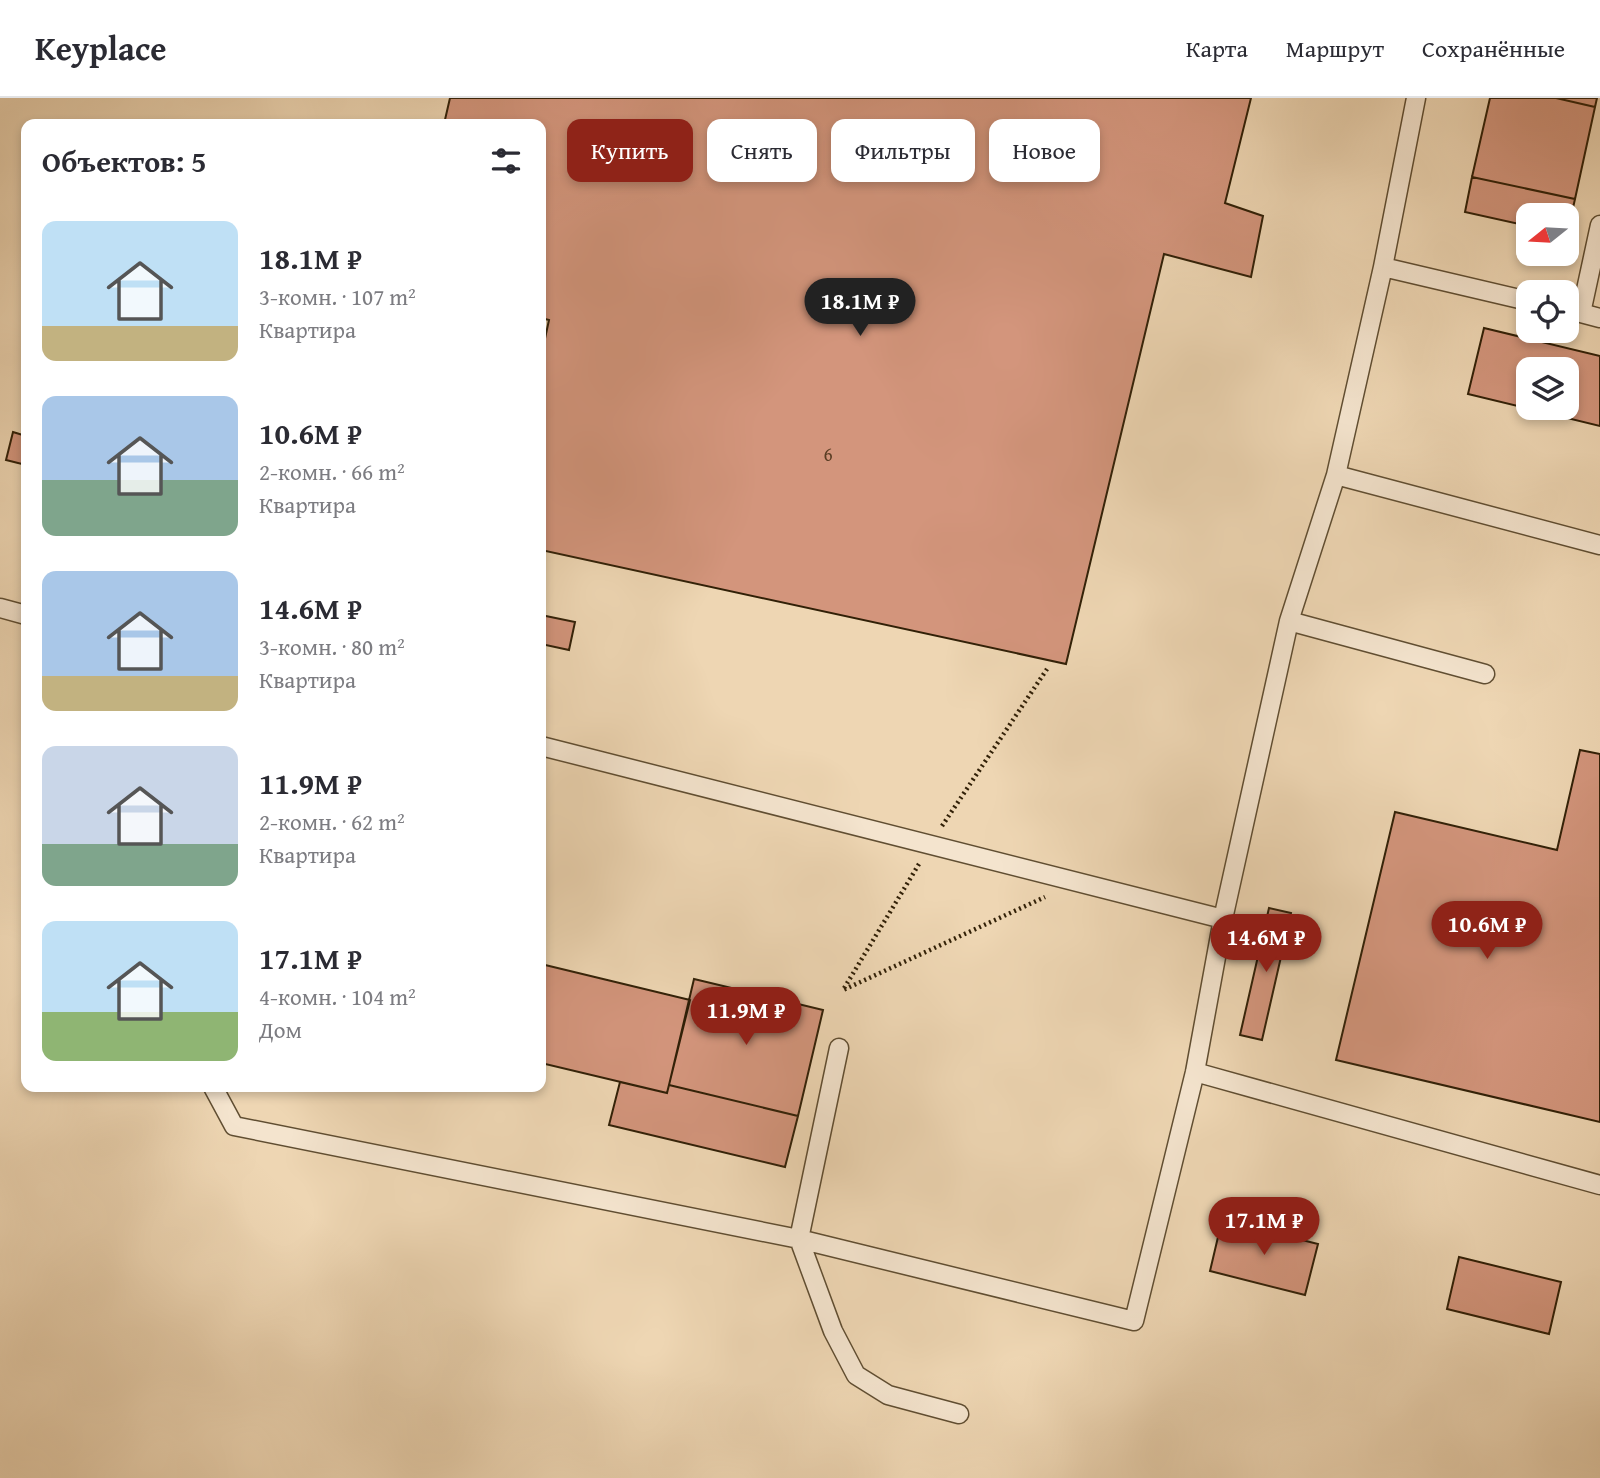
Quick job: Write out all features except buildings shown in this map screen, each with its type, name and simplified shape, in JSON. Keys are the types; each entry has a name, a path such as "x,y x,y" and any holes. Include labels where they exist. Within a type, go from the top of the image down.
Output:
{"lane":[{"path":"216,1092 234,1126 799,1239 1134,1321 1195,1072 1223,919 1289,621 1336,475 1383,267 1412,99"},
{"path":"1579,294 1600,225"},
{"path":"1383,267 1516,297"},
{"path":"1579,312 1600,318"},
{"path":"1336,475 1600,545"},
{"path":"0,608 21,614"},
{"path":"1289,621 1485,674"},
{"path":"546,747 1223,919"},
{"path":"839,1048 799,1239 833,1331 856,1375 888,1395 959,1414"},
{"path":"1195,1072 1600,1185"}]}
